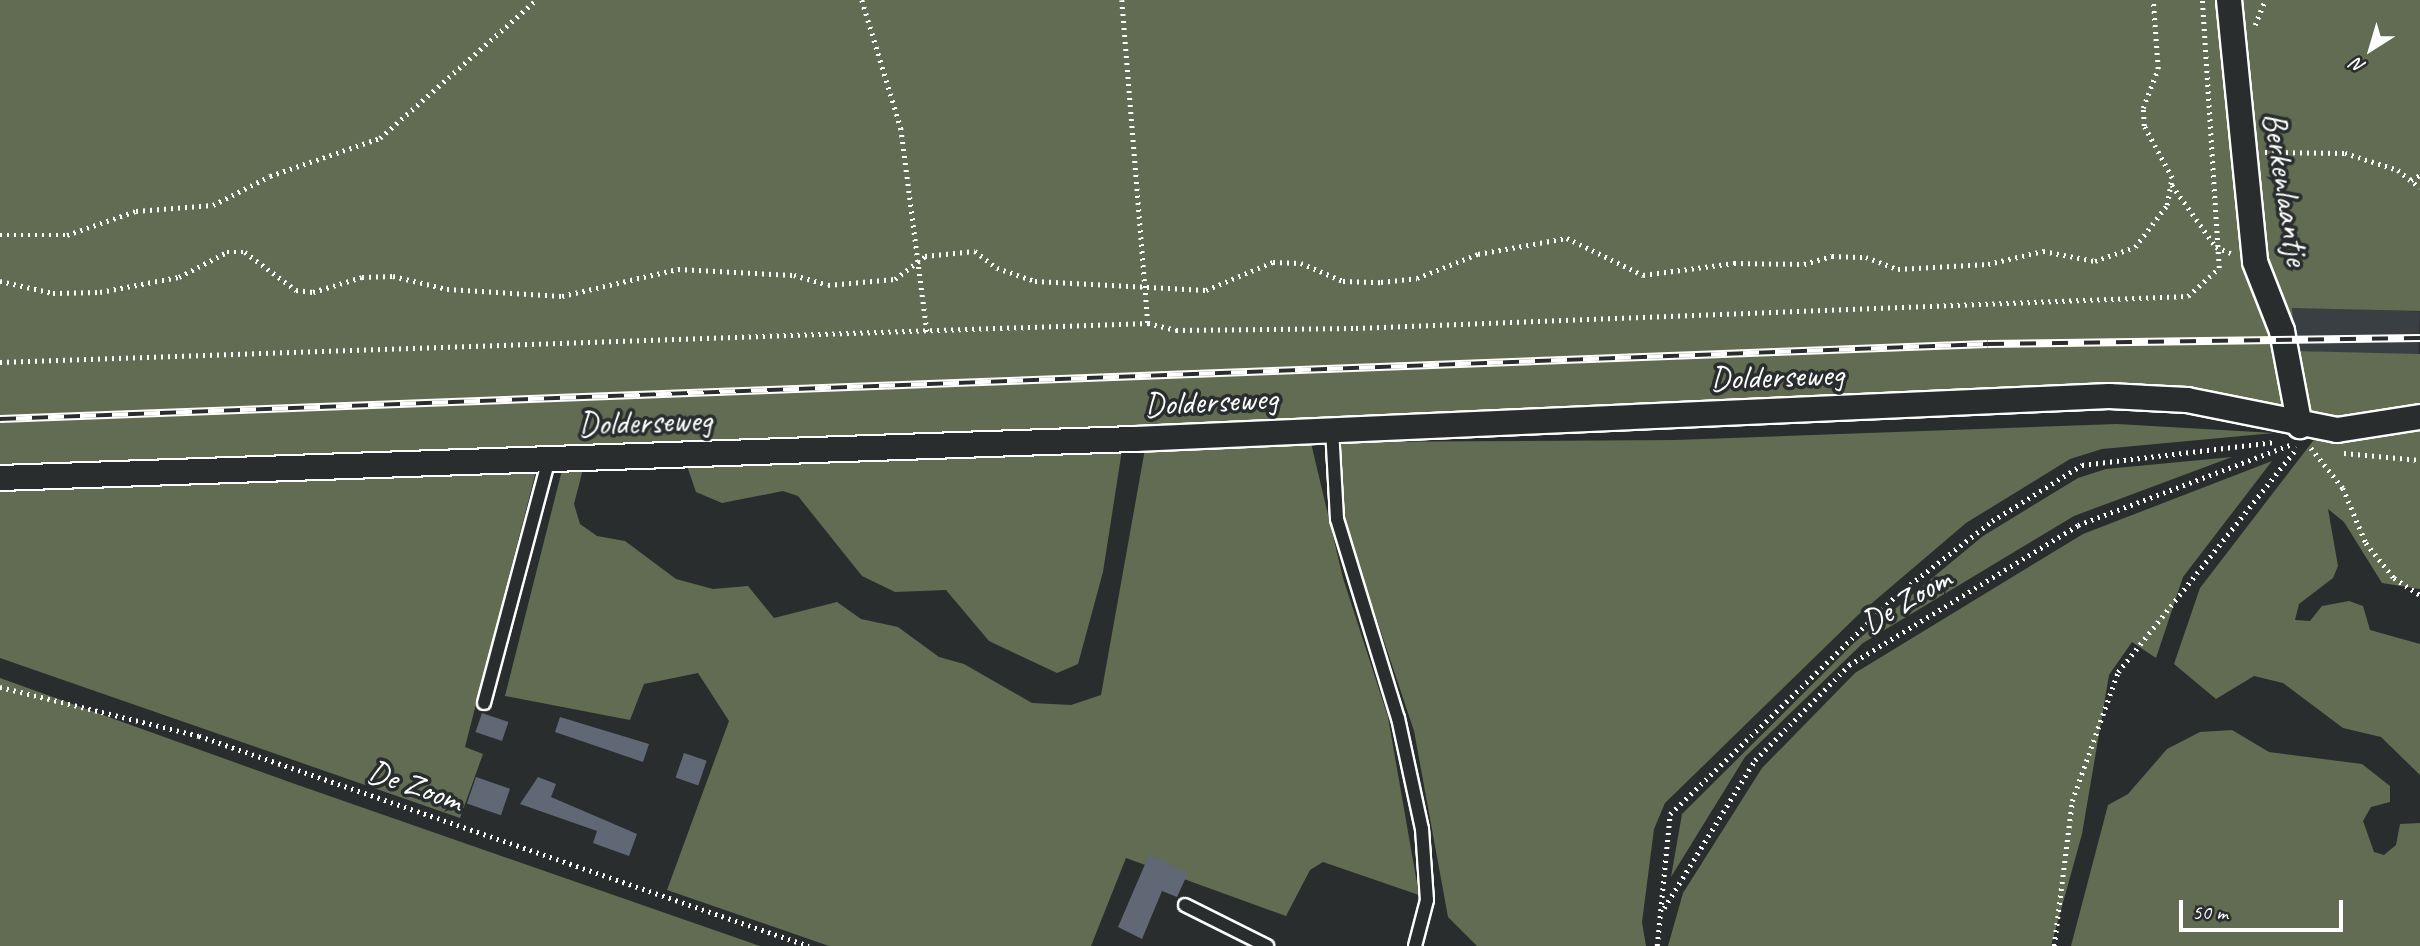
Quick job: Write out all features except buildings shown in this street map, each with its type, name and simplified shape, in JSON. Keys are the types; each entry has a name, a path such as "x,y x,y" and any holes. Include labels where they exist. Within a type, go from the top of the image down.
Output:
{"street":[{"name":"Berkenlaantje","path":"2229,0 2255,262 2282,331 2302,433"},
{"name":"Dolderseweg","path":"0,478 1332,429 2109,396 2187,400 2302,433 2381,428 2420,417"}],"lane":[{"path":"1332,429 1337,519 1398,718 1422,830 1427,900 1415,946"},
{"path":"484,703 549,459"},
{"path":"1185,905 1267,946"}],"path":[{"path":"0,235 67,235 135,211 213,205 270,176 380,138 536,0"},
{"path":"862,0 901,128 927,332"},
{"path":"1122,0 1149,287 1148,323"},
{"path":"2153,0 2158,69 2143,108 2144,126 2171,184 2216,247"},
{"path":"0,362 297,347 927,332 1148,323 1176,330 1356,328 2188,296 2219,268 2202,0"},
{"path":"2243,151 2345,153 2411,180 2420,188"},
{"path":"2411,180 2420,175"},
{"path":"0,281 53,293 100,292 178,277 227,252 245,252 296,290 313,292 362,277 393,276 447,289 562,296 648,271 794,275 828,285 895,279 920,262 946,252 975,251 997,268 1035,281 1206,290 1273,262 1301,263 1343,281 1381,282 1417,278 1478,254 1567,237 1643,275 1734,262 1804,264 1832,256 1866,257 1898,269 1988,264 2043,251 2095,261 2135,247 2167,205 2171,184"},
{"path":"2302,433 2343,488 2366,543 2394,578 2420,595"},
{"path":"1661,912 1670,814 1899,593 1992,521 2082,465 2302,433"},
{"path":"2054,946 2071,802 2118,672 2302,433"},
{"name":"De Zoom","path":"1657,946 1661,912 1755,760 1849,665 2078,525 2302,433"},
{"name":"De Zoom","path":"0,687 199,736 809,946"}],"shaded area":[{"path":"2292,307 2420,311 2418,355 2290,351"}],"green space":[{"path":"0,0 2420,0 2420,311 2292,308 2295,351 2420,354 2420,409 2337,423 2309,410 2275,412 2189,393 0,469"},
{"path":"2117,424 2274,433 2102,449 2070,459 1966,523 1858,615 1665,803 1654,829 1642,922 1646,946 1477,946 1448,917 1414,731 1343,518 1336,442 1675,440"},
{"path":"2420,425 2420,589 2382,583 2344,522 2328,509 2338,566 2333,578 2299,604 2295,620 2310,621 2322,606 2349,601 2363,606 2370,630 2420,644 2420,775 2381,737 2343,728 2283,683 2254,676 2216,699 2174,664 2200,588 2316,437"},
{"path":"1311,443 1343,578 1388,717 1419,895 1323,862 1310,870 1286,916 1126,858 1091,946 829,946 667,890 729,721 698,673 644,684 630,720 505,696 562,470 583,469 574,504 580,524 597,536 625,541 676,579 713,589 748,586 774,618 837,602 861,619 898,627 939,657 964,664 1032,703 1071,705 1101,695 1145,449"},
{"path":"1122,450 1103,572 1078,664 1057,673 989,641 946,590 895,592 862,576 798,496 783,491 722,503 696,492 687,466"},
{"path":"2232,457 2074,516 1863,643 1745,757 1671,877 1682,814 1855,642 1983,536 2078,478 2106,469"},
{"path":"2272,461 2183,577 2156,658 2132,642 2109,675 2082,834 2051,946 1668,946 1683,893 1762,768 1855,673 2083,534"},
{"path":"536,471 465,747 483,754 460,818 0,658 0,489"},
{"path":"0,678 295,784 760,946 0,946"},
{"path":"2232,730 2269,752 2362,764 2390,786 2390,802 2371,807 2363,821 2374,852 2384,855 2396,845 2400,824 2420,823 2420,946 2071,946 2108,805 2128,794 2167,749 2200,732"}],"railway":[{"path":"0,419 1988,344 2420,338"}]}
